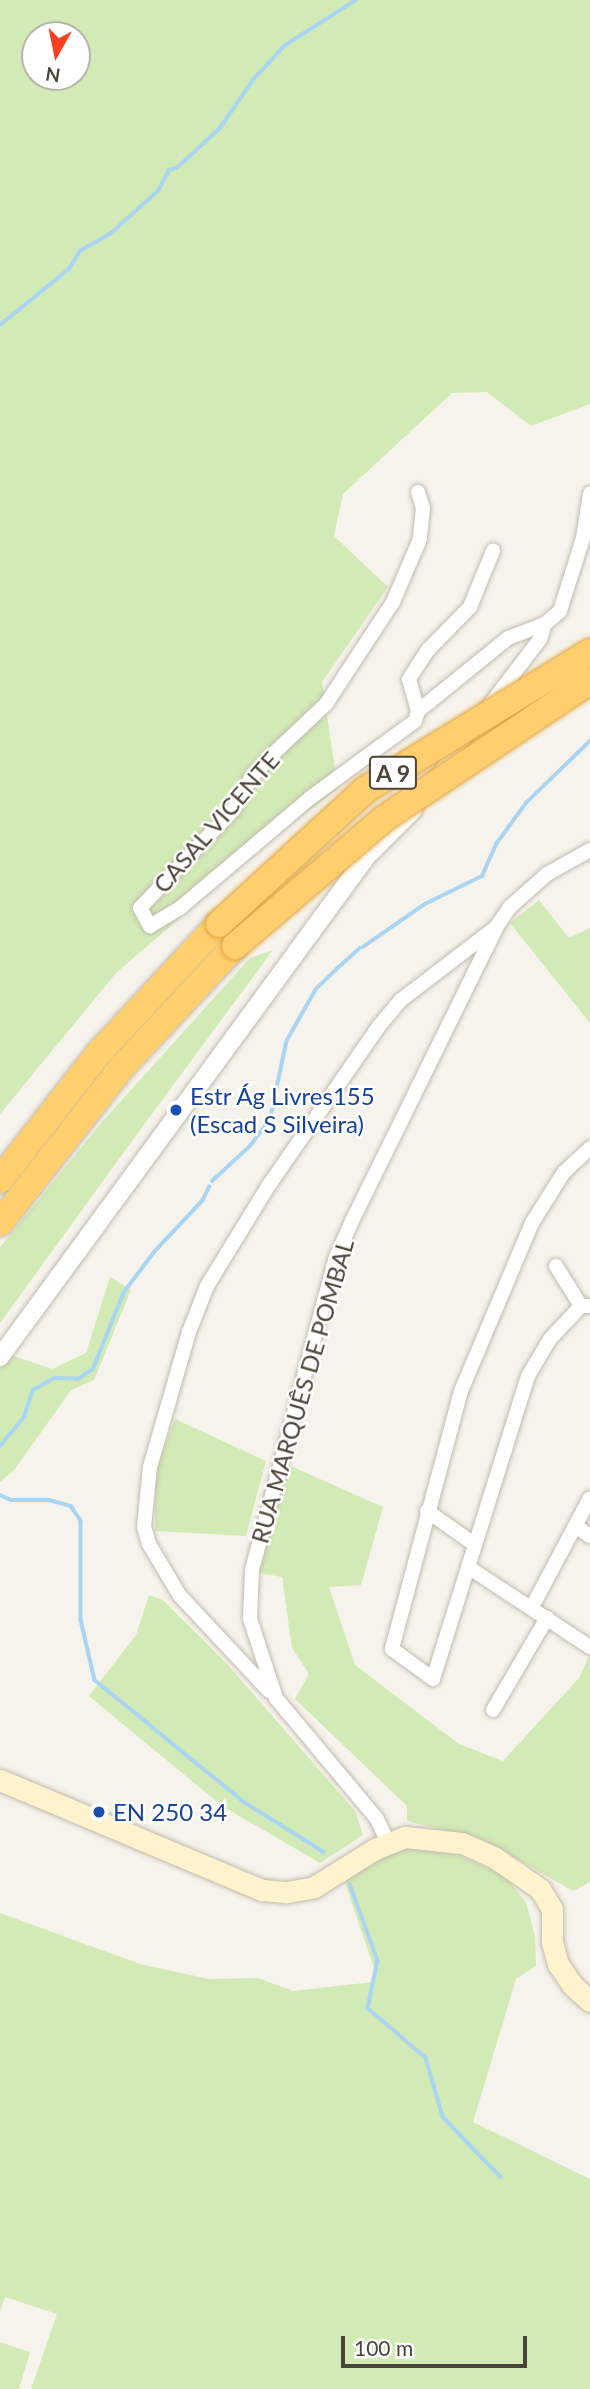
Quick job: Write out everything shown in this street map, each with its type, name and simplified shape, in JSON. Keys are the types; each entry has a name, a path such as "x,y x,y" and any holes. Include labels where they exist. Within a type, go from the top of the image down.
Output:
{"highway":[{"name":"A 9","path":"0,1180 99,1053 219,924 365,790 590,652"},
{"name":"A 9","path":"0,1223 122,1067 235,946 385,818 590,681"}],"main road":[{"path":"0,1780 262,1890 287,1892 314,1887 388,1842 430,1837 462,1843 495,1858 540,1889 552,1909 552,1942 558,1964 572,1985 590,2001"}],"street":[{"name":"CASAL VICENTE","path":"418,492 423,508 420,539 393,602 326,704 267,761 233,810 140,908 144,921 150,926 180,908 310,798 415,721 418,711 508,638 545,624"},
{"path":"419,804 533,650 545,624 560,611 568,590 590,494"},
{"path":"418,711 409,679 428,650 470,607 493,551"},
{"path":"0,1357 367,856 486,743 559,690 590,639"},
{"name":"RUA MARQUÊS DE POMBAL","path":"388,1842 377,1819 276,1698 250,1619 252,1570 336,1256 497,926 510,907 547,874 590,850"},
{"path":"276,1698 180,1596 149,1544 144,1527 150,1467 197,1310 269,1185 401,1000 497,926"},
{"path":"556,1266 586,1306 550,1339 528,1376 433,1679 392,1649 461,1391 532,1223 564,1172 590,1149"},
{"path":"531,1607 590,1498"},
{"path":"427,1511 474,1544"},
{"path":"576,1526 590,1536"},
{"path":"468,1567 590,1647"},
{"path":"493,1710 547,1618"}],"green space":[{"path":"0,0 590,0 590,404 531,426 487,392 452,393 343,494 334,536 388,587 322,682 338,789 281,831 116,973 0,1114"},
{"path":"539,900 569,938 590,928 590,1023 510,923"},
{"path":"273,950 0,1323 0,1247 102,1122 250,958"},
{"path":"110,1277 131,1290 94,1380 71,1390 15,1469 0,1482 0,1369 10,1355 52,1369 86,1353"},
{"path":"175,1419 266,1461 246,1536 155,1531 155,1472"},
{"path":"286,1464 383,1507 361,1585 329,1587 355,1665 459,1744 503,1761 579,1678 590,1654 590,1882 573,1891 484,1840 407,1821 407,1806 295,1699 309,1674 292,1648 282,1577 259,1573"},
{"path":"149,1595 163,1600 227,1664 355,1811 363,1835 320,1863 222,1806 89,1696 136,1635"},
{"path":"411,1848 457,1855 504,1875 526,1902 535,1936 536,1966 516,1979 473,2122 590,2179 590,2389 31,2389 57,2314 5,2297 0,2311 0,1913 140,1964 209,1979 258,1978 293,1991 373,1982 375,1971 344,1880 396,1851"},
{"path":"0,2342 30,2352 19,2389 0,2389"}],"waterway":[{"path":"0,325 69,269 80,251 110,234 158,191 169,170 178,167 220,128 253,80 284,46 356,0"},
{"path":"363,947 425,904 482,876 497,843 526,803 590,741"},
{"path":"341,965 360,948"},
{"path":"318,987 339,967"},
{"path":"287,1040 316,989"},
{"path":"212,1181 250,1146 270,1119 286,1043"},
{"path":"0,1446 24,1417 33,1390 55,1378 78,1379 93,1369 124,1292 155,1251 202,1201 209,1187"},
{"path":"0,1495 11,1500 49,1500 71,1506 81,1521 81,1620 95,1680 244,1802 324,1852"},
{"path":"350,1884 378,1961 368,2008 426,2058 443,2117 501,2177"}],"place":[{"name":"Estr Ág Livres155 (Escad S Silveira)","path":"176,1110"},
{"name":"EN 250 34","path":"99,1812"}]}
